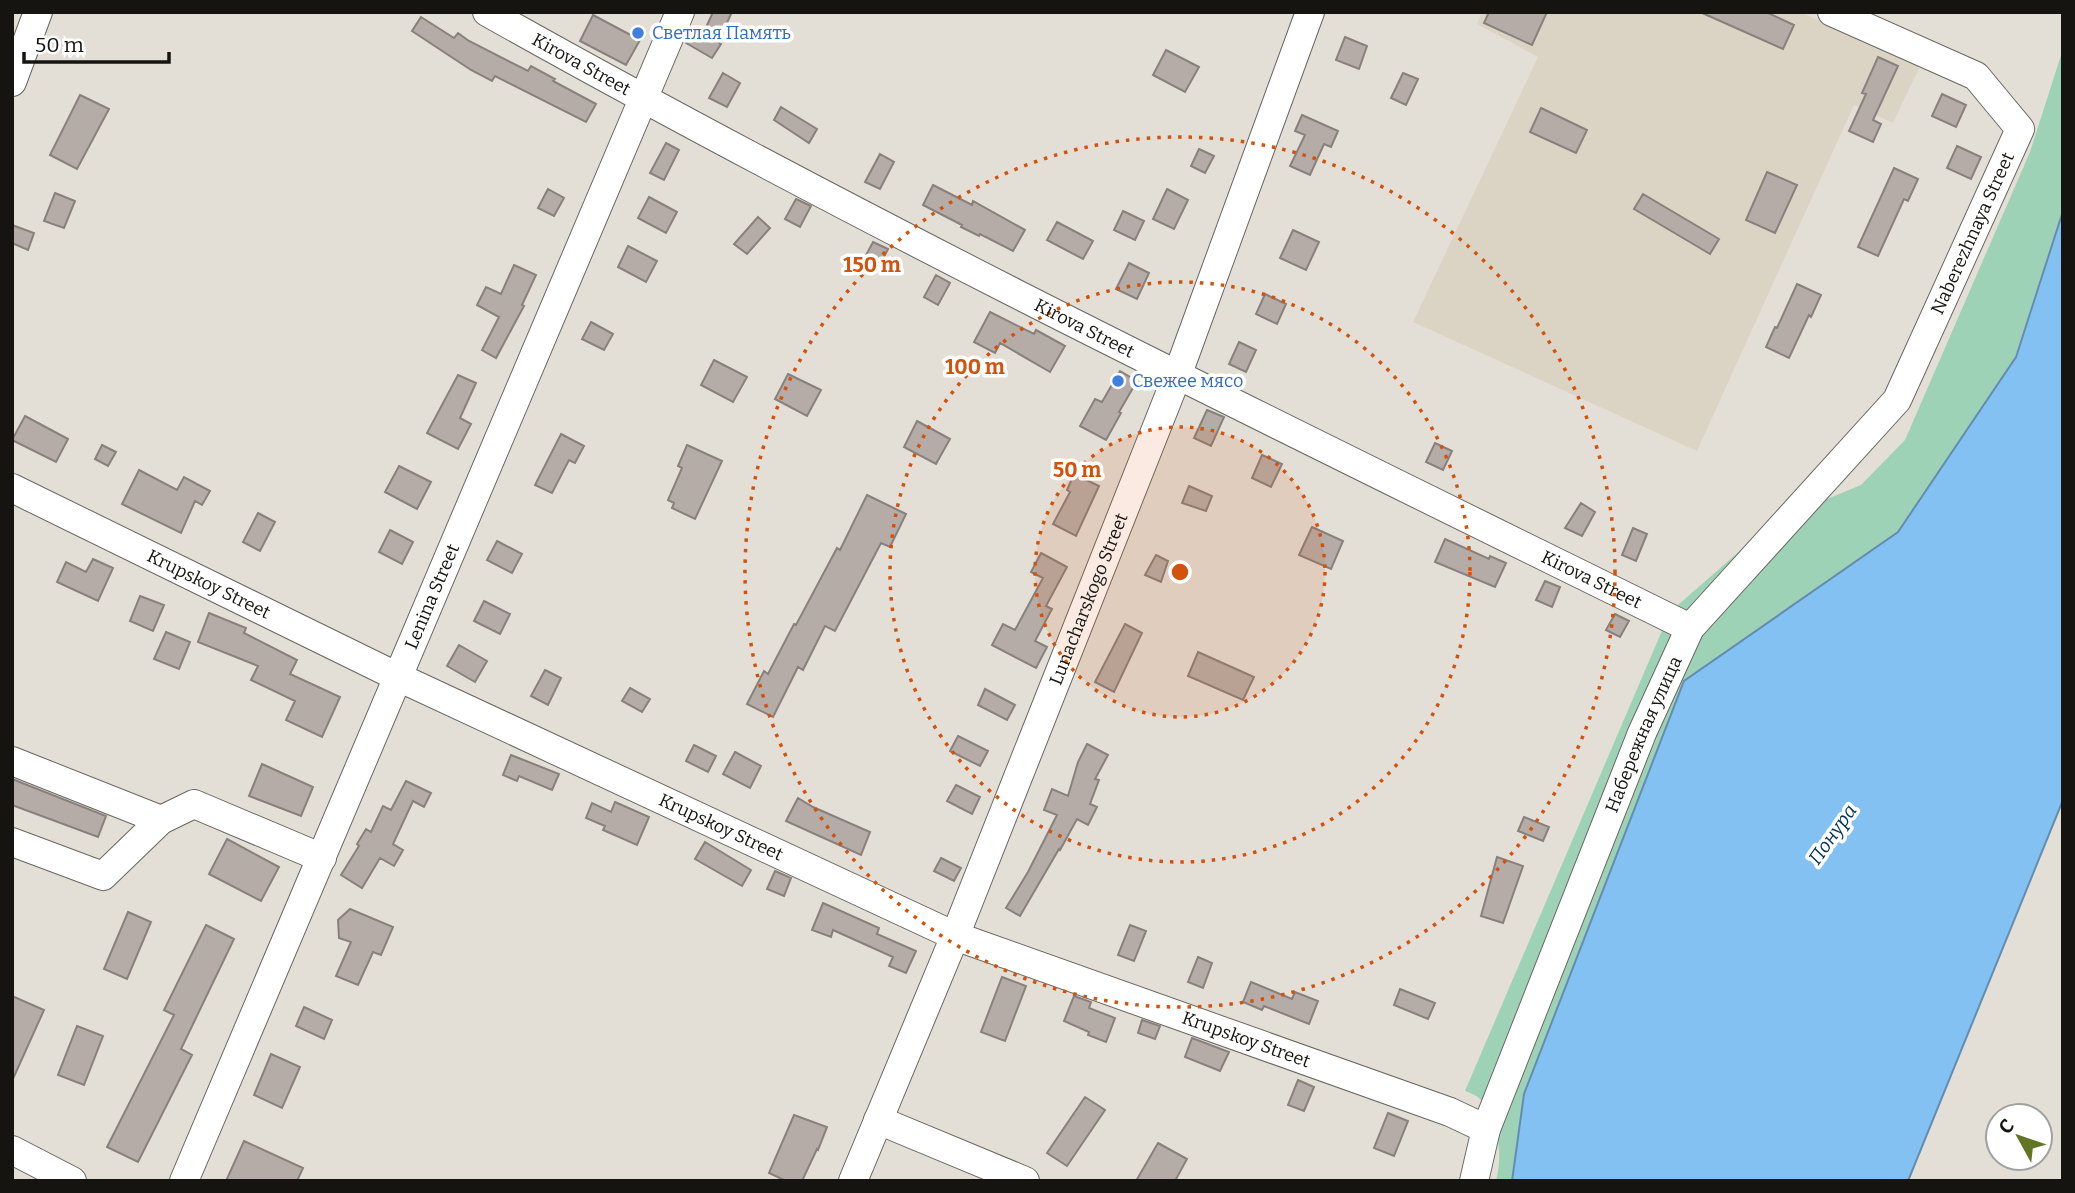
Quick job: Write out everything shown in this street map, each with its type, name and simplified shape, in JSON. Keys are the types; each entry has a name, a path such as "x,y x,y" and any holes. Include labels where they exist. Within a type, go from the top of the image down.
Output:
{"street":[{"name":"Kirova Street","path":"487,12 643,100 1177,376 1690,628"},
{"name":"Lenina Street","path":"184,1181 680,12"},
{"name":"Lunacharskogo Street","path":"853,1181 955,936 1177,376 1310,12"},
{"name":"Naberezhnaya Street","path":"1832,12 1976,76 2020,129 1897,400"},
{"path":"12,82 27,25"},
{"name":"Набережная улица","path":"1486,1129 1642,733 1690,628 1897,400"},
{"name":"Krupskoy Street","path":"12,488 398,677 955,936 1450,1112 1486,1129"},
{"path":"12,761 160,820"},
{"path":"12,842 103,876 160,820 194,804 322,858"},
{"path":"878,1120 1025,1181"},
{"path":"1474,1181 1486,1129"},
{"path":"12,1150 72,1181"}],"shaded area":[{"path":"1482,12 1800,12 1920,66 1893,123 1854,105 1697,451 1413,322 1538,57 1477,24"}],"green space":[{"path":"2063,49 2063,209 2014,360 1898,532 1684,681 1524,1094 1512,1181 1496,1181 1499,1149 1492,1117 1480,1099 1465,1091 1670,612 1774,521 1861,485 1905,440 2030,152"}],"water":[{"name":"Понура","path":"2063,211 2063,800 1908,1181 1512,1181 1524,1094 1684,681 1898,532 2016,357"}],"building":[{"path":"713,12 732,12 718,42 721,44 712,58 686,43 694,29 703,34"},
{"path":"1489,12 1547,12 1532,45 1484,23"},
{"path":"1700,12 1766,12 1794,25 1783,49"},
{"path":"593,15 640,40 626,65 580,41"},
{"path":"421,17 454,38 458,33 528,71 531,66 596,104 586,122 495,76 492,81 471,70 412,31"},
{"path":"1345,37 1367,46 1359,69 1336,60"},
{"path":"1166,50 1199,67 1185,92 1153,75"},
{"path":"1878,57 1898,66 1873,120 1881,124 1873,142 1849,131 1866,94 1862,93"},
{"path":"723,73 740,83 727,107 709,98"},
{"path":"1403,73 1418,79 1406,105 1391,98"},
{"path":"1942,94 1966,105 1956,127 1932,116"},
{"path":"80,95 109,109 77,169 50,155"},
{"path":"781,107 817,129 809,143 774,120"},
{"path":"1541,108 1587,130 1576,153 1530,132"},
{"path":"1302,115 1338,131 1331,147 1324,144 1310,175 1290,166 1305,135 1295,131"},
{"path":"666,143 679,150 664,180 650,173"},
{"path":"1957,146 1981,157 1971,179 1947,168"},
{"path":"1199,149 1214,156 1205,173 1191,166"},
{"path":"880,154 894,162 880,189 865,182"},
{"path":"1894,168 1918,179 1908,201 1904,199 1878,256 1858,247"},
{"path":"1767,172 1797,185 1775,233 1746,220"},
{"path":"933,185 972,205 973,201 1025,230 1013,251 961,227 962,225 923,205"},
{"path":"548,189 564,198 554,216 538,208"},
{"path":"1167,189 1188,200 1174,229 1153,219"},
{"path":"55,193 75,201 64,228 44,221"},
{"path":"1643,194 1719,239 1710,254 1634,209"},
{"path":"649,197 677,212 666,233 638,218"},
{"path":"796,199 811,206 800,227 785,219"},
{"path":"1123,211 1144,221 1135,240 1114,230"},
{"path":"758,217 770,228 747,254 734,244"},
{"path":"1057,222 1093,241 1083,259 1047,240"},
{"path":"12,225 34,233 28,250 12,243"},
{"path":"1293,230 1319,242 1306,270 1280,258"},
{"path":"873,242 888,249 878,269 863,261"},
{"path":"628,246 657,261 646,282 618,267"},
{"path":"1129,263 1149,273 1137,299 1116,289"},
{"path":"514,265 536,275 522,305 524,306 496,358 482,350 499,317 477,305 486,287 501,294"},
{"path":"936,275 950,283 938,305 924,297"},
{"path":"1797,284 1821,295 1789,358 1766,347"},
{"path":"1265,294 1286,304 1277,324 1256,314"},
{"path":"990,312 1034,334 1036,330 1065,346 1050,372 1000,343 995,353 974,342"},
{"path":"591,322 613,334 604,350 582,339"},
{"path":"1239,342 1256,350 1246,372 1229,364"},
{"path":"714,360 747,377 733,402 701,385"},
{"path":"1120,371 1137,381 1106,440 1080,426 1095,399 1102,402"},
{"path":"788,374 821,390 807,416 775,399"},
{"path":"458,375 476,383 460,418 471,424 458,449 427,433"},
{"path":"1207,410 1224,417 1211,446 1194,438"},
{"path":"25,416 68,439 56,462 12,440"},
{"path":"917,421 950,439 936,464 904,447"},
{"path":"561,434 584,446 575,463 569,460 552,493 535,485"},
{"path":"1435,443 1452,451 1443,470 1426,462"},
{"path":"102,445 116,452 108,466 95,459"},
{"path":"687,445 722,461 695,519 672,508 674,503 668,500 682,468 678,466"},
{"path":"1262,455 1282,464 1271,487 1252,478"},
{"path":"399,466 431,482 417,509 385,492"},
{"path":"139,470 177,490 184,477 210,491 202,505 195,501 181,533 122,504"},
{"path":"1074,474 1099,486 1076,536 1053,524 1070,492 1067,490"},
{"path":"1189,486 1212,496 1206,511 1182,503"},
{"path":"867,495 906,514 890,547 881,543 835,631 825,626 803,670 798,667 773,717 747,704 764,671 768,674 837,548 840,550"},
{"path":"1581,503 1595,512 1582,536 1565,528"},
{"path":"258,513 275,522 260,551 243,542"},
{"path":"1312,527 1343,541 1331,569 1299,555"},
{"path":"1633,528 1647,534 1636,561 1622,555"},
{"path":"390,530 413,542 402,564 379,552"},
{"path":"1445,539 1489,559 1490,556 1506,563 1495,587 1435,562"},
{"path":"497,541 522,554 512,573 487,560"},
{"path":"1041,553 1067,567 1046,606 1052,609 1035,641 1047,647 1036,668 992,645 1003,624 1015,630 1043,578 1031,572"},
{"path":"1156,555 1168,561 1161,582 1145,575"},
{"path":"93,559 113,568 98,601 57,582 66,562 86,572"},
{"path":"1545,581 1560,587 1552,607 1536,600"},
{"path":"140,596 164,605 153,631 130,621"},
{"path":"484,601 510,614 500,634 474,621"},
{"path":"209,613 246,628 244,633 297,660 290,674 340,697 322,737 286,720 295,701 251,680 258,666 198,642"},
{"path":"1615,614 1629,621 1620,637 1606,630"},
{"path":"1125,624 1142,633 1114,692 1095,682"},
{"path":"166,632 190,642 179,669 154,659"},
{"path":"459,645 487,661 475,682 447,666"},
{"path":"1198,652 1254,677 1243,700 1188,676"},
{"path":"545,670 561,678 548,705 531,696"},
{"path":"630,688 650,699 642,712 622,701"},
{"path":"985,689 1015,705 1007,720 978,705"},
{"path":"958,736 988,751 980,766 950,751"},
{"path":"1087,744 1108,755 1095,779 1099,780 1090,804 1097,807 1088,825 1077,819 1020,916 1006,908 1057,815 1044,810 1052,789 1068,796 1078,762"},
{"path":"694,745 716,756 708,772 686,761"},
{"path":"735,752 761,766 750,788 723,774"},
{"path":"511,755 559,774 552,790 519,776 517,781 503,775"},
{"path":"262,764 313,787 301,816 249,796"},
{"path":"12,779 106,816 98,837 12,805"},
{"path":"406,781 431,793 424,807 413,801 393,844 403,850 394,866 380,858 362,888 341,875 366,829 371,832 383,806 391,810"},
{"path":"956,785 980,797 972,814 947,801"},
{"path":"798,798 870,832 861,855 786,821"},
{"path":"615,802 649,817 637,845 603,830 605,826 586,818 592,803 611,812"},
{"path":"1524,817 1549,827 1543,841 1518,831"},
{"path":"227,839 279,867 261,901 209,874"},
{"path":"705,842 751,870 742,886 695,859"},
{"path":"1497,857 1523,866 1503,923 1481,916"},
{"path":"941,858 961,868 954,881 934,871"},
{"path":"775,871 791,878 784,896 767,889"},
{"path":"823,903 879,928 877,934 916,951 906,973 889,966 893,957 833,930 831,937 812,930"},
{"path":"350,909 393,927 381,955 373,952 358,985 336,976 351,942 339,938 338,920"},
{"path":"128,912 151,922 127,979 104,969"},
{"path":"206,925 234,939 181,1049 192,1055 138,1162 107,1147 174,1015 164,1010"},
{"path":"1130,925 1146,931 1134,961 1118,955"},
{"path":"1198,957 1212,963 1203,988 1188,982"},
{"path":"1002,977 1026,986 1005,1041 981,1032"},
{"path":"1251,982 1292,999 1295,992 1318,1001 1309,1024 1264,1006 1262,1010 1243,1002"},
{"path":"1400,989 1435,1003 1428,1019 1394,1005"},
{"path":"12,996 44,1010 12,1081"},
{"path":"1074,996 1091,1002 1089,1008 1115,1018 1106,1042 1064,1021"},
{"path":"304,1007 332,1020 324,1039 296,1026"},
{"path":"1142,1020 1160,1026 1155,1039 1138,1033"},
{"path":"77,1026 103,1036 84,1085 58,1075"},
{"path":"1192,1038 1229,1052 1220,1071 1185,1057"},
{"path":"271,1054 300,1067 282,1108 254,1095"},
{"path":"1298,1080 1314,1087 1304,1111 1288,1105"},
{"path":"1085,1097 1105,1110 1067,1166 1047,1153"},
{"path":"1388,1113 1408,1121 1394,1156 1374,1148"},
{"path":"794,1115 827,1127 802,1181 786,1181 769,1173"},
{"path":"244,1141 303,1168 297,1181 226,1181"},
{"path":"1158,1143 1187,1159 1175,1181 1136,1181"}],"place":[{"name":"Светлая Память","path":"638,33"},
{"name":"Свежее мясо","path":"1118,381"}]}
